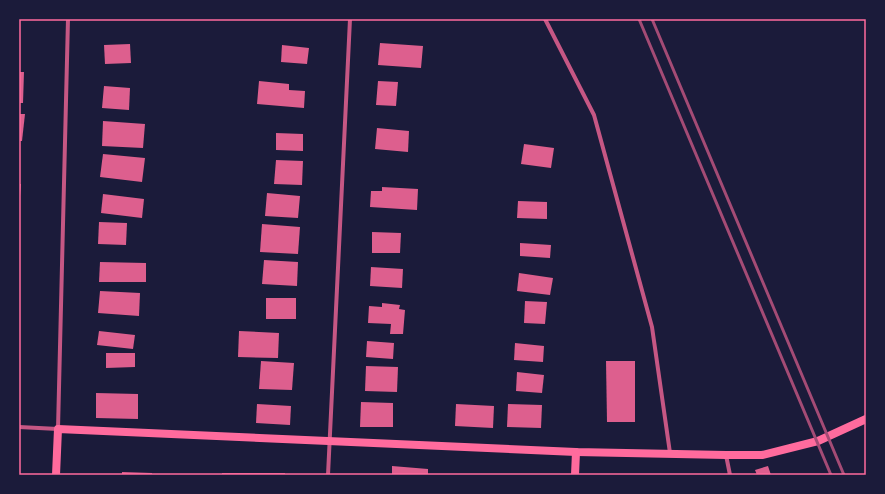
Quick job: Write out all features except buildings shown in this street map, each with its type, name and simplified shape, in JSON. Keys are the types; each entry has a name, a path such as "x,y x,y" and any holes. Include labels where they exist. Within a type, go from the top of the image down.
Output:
{"main road":[{"path":"56,475 58,429 576,452 762,455 818,441 866,419"},
{"path":"574,475 576,452"}],"street":[{"path":"19,427 58,429 68,19"},
{"path":"328,475 350,19"},
{"path":"545,19 594,115 652,328 670,453"},
{"path":"726,455 730,475"}],"railway":[{"path":"639,19 831,475"},
{"path":"652,19 844,475"}]}
